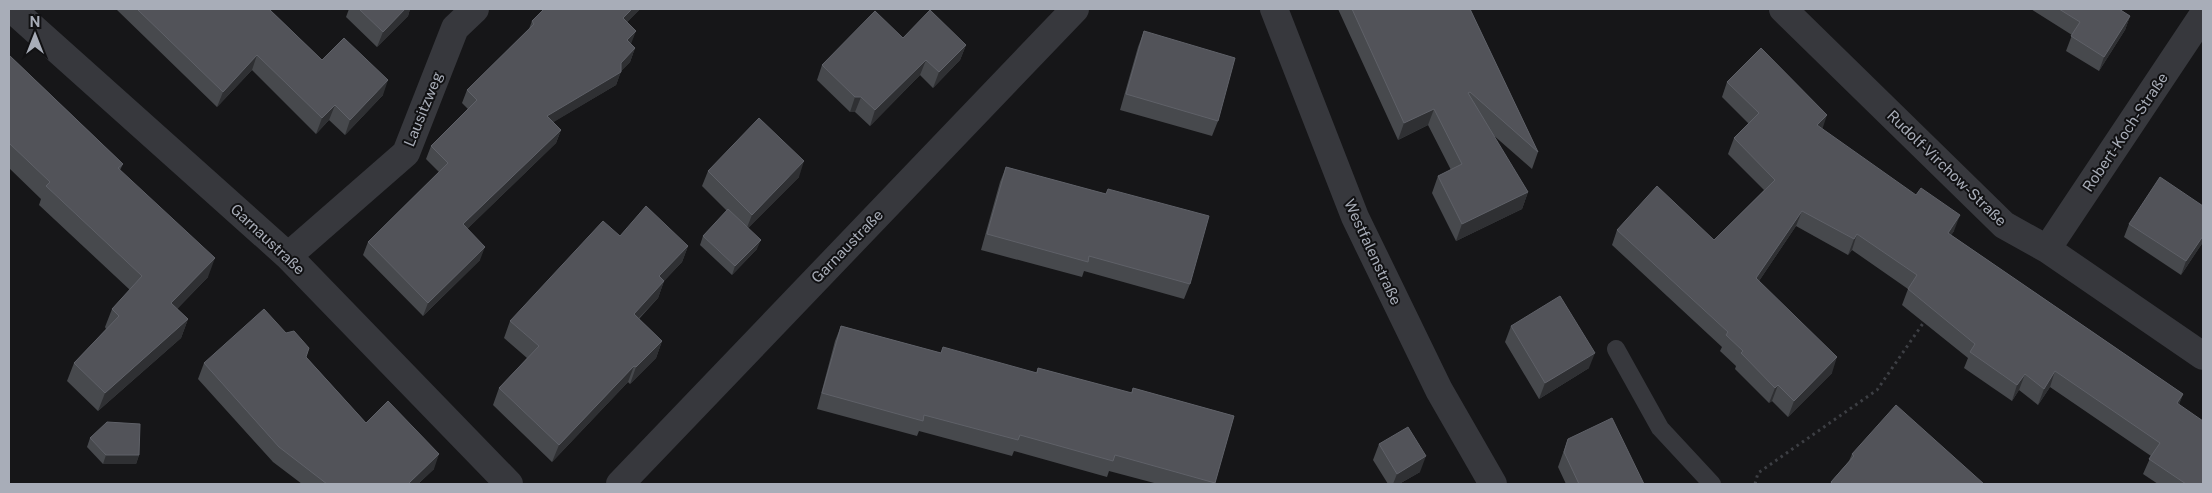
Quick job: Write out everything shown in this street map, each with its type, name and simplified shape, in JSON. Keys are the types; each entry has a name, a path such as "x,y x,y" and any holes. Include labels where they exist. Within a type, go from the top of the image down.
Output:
{"street":[{"name":"Garnaustraße","path":"12,9 288,256 509,484"},
{"name":"Lausitzweg","path":"288,256 406,153 456,28 475,9"},
{"name":"Garnaustraße","path":"620,484 1075,9"},
{"name":"Westfalenstraße","path":"1274,9 1355,217 1438,390 1493,484"},
{"name":"Rudolf-Virchow-Straße","path":"1783,9 2004,225 2048,249 2203,356"},
{"name":"Robert-Koch-Straße","path":"2048,249 2203,15"}],"lane":[{"path":"1616,349 1660,428 1712,484"}],"path":[{"path":"1755,484 1758,473 1876,390 1931,313"}],"building":[{"path":"137,9 269,9 322,60 344,38 388,80 350,120 335,105 322,118 257,55 223,92"},
{"path":"359,9 405,9 383,32"},
{"path":"544,9 632,9 623,18 636,31 627,40 635,48 621,63 621,72 547,116 561,130 463,224 485,247 428,303 368,242 448,163 431,146 477,100 467,90 534,24 532,21"},
{"path":"1352,9 1470,9 1538,152 1470,92 1468,93 1528,192 1462,224 1438,176 1462,164 1434,109 1404,123"},
{"path":"2059,9 2119,9 2130,16 2104,57 2071,36 2080,22"},
{"path":"930,10 966,45 939,72 926,60 875,110 861,97 855,97 822,65 875,11 903,38"},
{"path":"1144,31 1235,58 1218,121 1126,94"},
{"path":"1761,48 1827,115 1817,125 1916,195 1921,188 1960,215 1948,233 2183,394 2177,403 2203,421 2203,484 2186,484 2149,459 2160,443 2055,371 2044,389 2025,374 2017,385 1970,352 1975,344 1908,289 1917,275 1857,234 1854,239 1802,211 1756,278 1837,357 1794,401 1778,385 1775,388 1741,353 1743,351 1726,335 1728,332 1617,230 1657,186 1714,240 1775,180 1734,138 1759,113 1727,82"},
{"path":"9,55 123,164 118,168 215,258 171,303 188,319 105,393 74,363 119,316 112,309 142,276 46,186 50,182 9,143"},
{"path":"759,118 804,161 752,215 708,171"},
{"path":"1006,167 1106,194 1108,189 1209,216 1190,284 1089,256 1088,262 987,234"},
{"path":"2160,177 2203,206 2203,236 2186,261 2129,224"},
{"path":"646,206 688,246 659,276 664,281 634,314 662,341 636,367 634,366 559,445 499,388 539,346 510,321 603,221 620,236"},
{"path":"728,209 761,240 735,266 703,236"},
{"path":"1560,296 1595,353 1545,383 1511,326"},
{"path":"264,309 286,333 294,331 309,348 306,357 366,423 388,401 439,454 408,484 327,484 279,447 204,363"},
{"path":"841,326 941,353 943,347 1037,373 1038,368 1132,393 1133,388 1234,416 1215,483 1115,455 1113,461 1020,435 1018,440 924,415 923,421 822,393"},
{"path":"1896,405 1984,484 1833,484 1831,482 1854,456 1852,454"},
{"path":"1612,418 1644,484 1579,484 1564,452 1568,439"},
{"path":"107,422 140,424 139,455 106,455 90,438"},
{"path":"1408,427 1426,456 1397,474 1379,444"}]}
